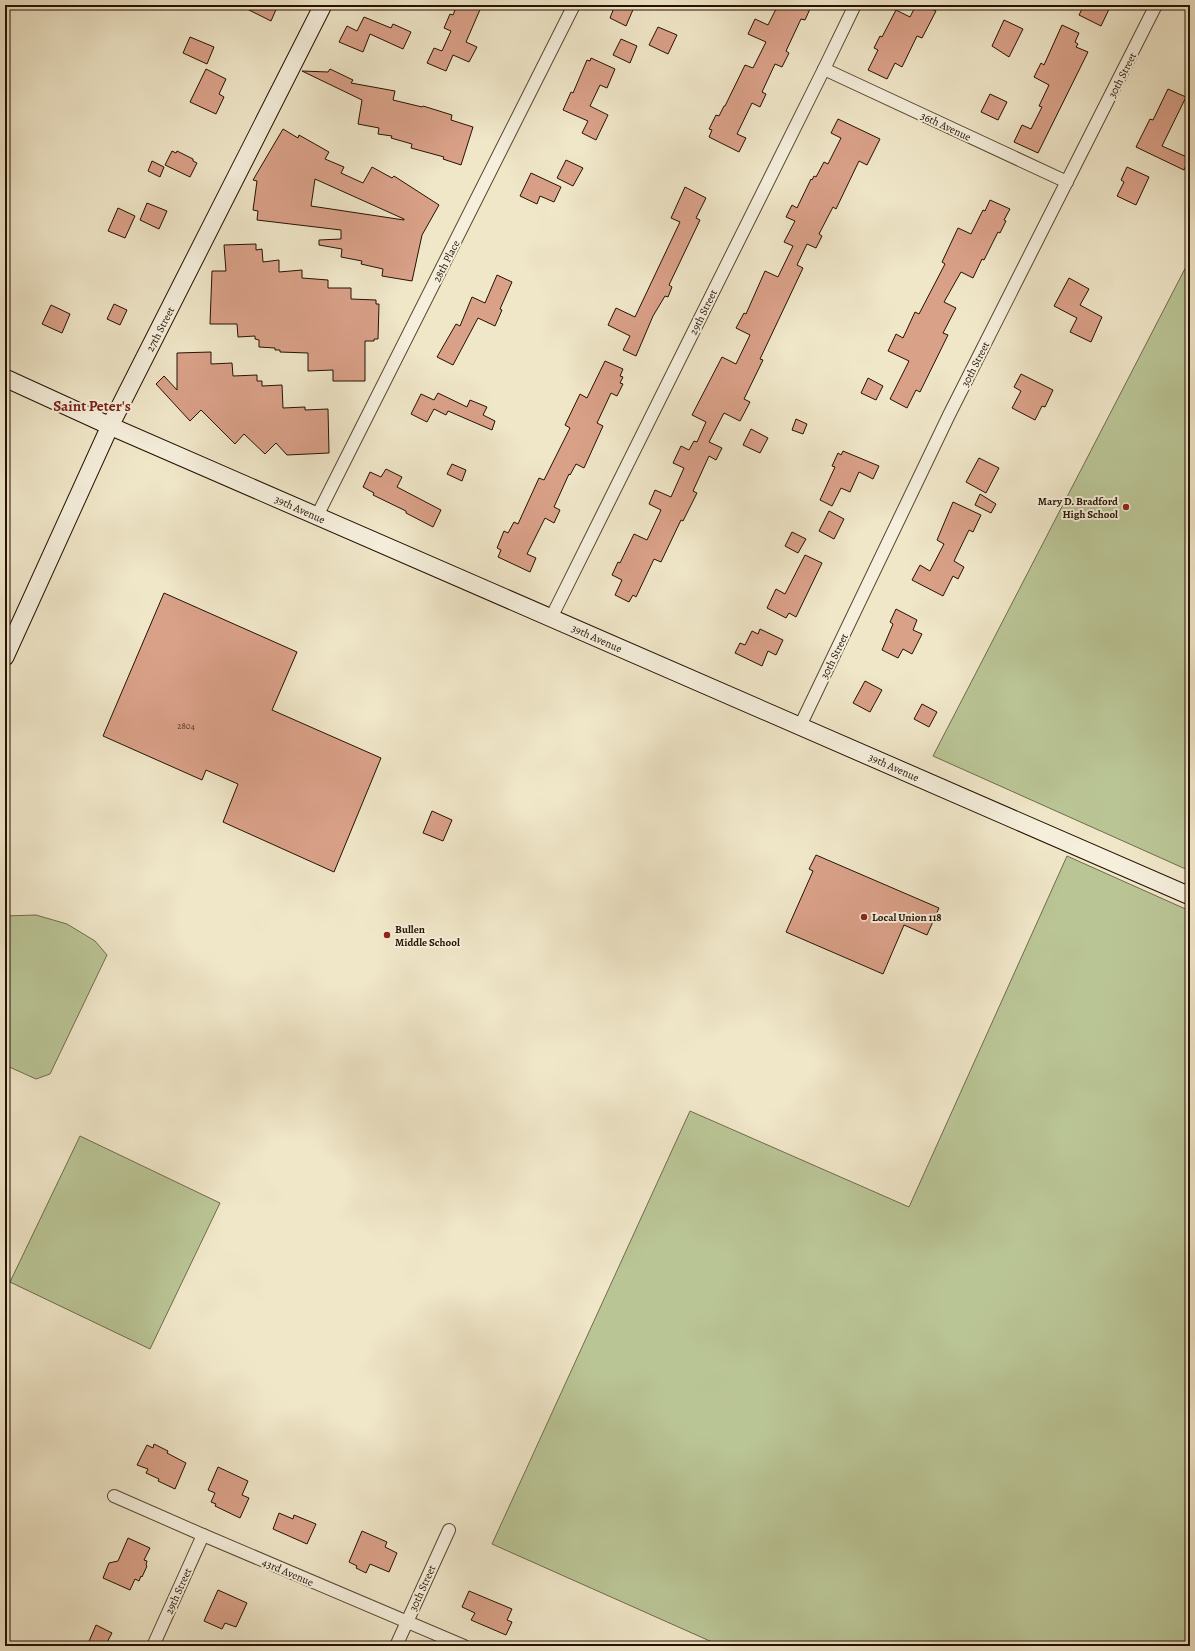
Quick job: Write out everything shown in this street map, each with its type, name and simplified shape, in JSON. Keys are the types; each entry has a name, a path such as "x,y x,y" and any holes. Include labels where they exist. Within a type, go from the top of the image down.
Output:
{"street":[{"name":"27th Street","path":"5,657 110,426 323,5"},
{"name":"28th Place","path":"317,516 574,5"},
{"name":"29th Street","path":"551,618 855,5"},
{"name":"30th Street","path":"800,726 949,415 1156,5"},
{"name":"36th Avenue","path":"824,69 1067,182"},
{"name":"39th Avenue","path":"5,378 110,426 1190,896"},
{"name":"43rd Avenue","path":"114,1496 464,1646"},
{"name":"30th Street","path":"396,1646 449,1530"},
{"name":"29th Street","path":"153,1646 203,1535"}],"green space":[{"name":"Mary D. Bradford High School","path":"1190,259 1190,871 933,756"},
{"path":"1067,856 1190,911 1190,1646 721,1646 492,1544 690,1111 909,1207"},
{"path":"36,915 67,924 95,941 107,955 50,1074 36,1079 5,1065 5,916"},
{"path":"80,1136 220,1203 150,1349 10,1282"}],"building":[{"path":"239,5 278,5 271,21"},
{"path":"457,5 482,5 466,42 477,47 469,62 453,55 446,71 427,63 434,48 442,51 451,31 444,28 450,14 453,15"},
{"path":"615,5 635,5 626,26 610,18"},
{"path":"778,5 802,5 810,9 805,20 801,19 786,51 789,53 782,67 775,64 762,92 766,94 760,107 752,103 737,134 746,138 739,152 709,137 712,130 709,129 716,115 719,116 725,106 745,65 753,68 766,42 748,34 755,19 768,25"},
{"path":"916,5 923,5 936,11 922,38 917,36 902,67 895,63 887,79 868,70 878,50 874,48 880,36 882,37 896,10 910,17"},
{"path":"1084,5 1111,5 1101,26 1079,15"},
{"path":"364,17 391,28 393,24 411,32 403,49 370,34 363,52 339,42 347,26 357,31"},
{"path":"1004,20 1023,29 1009,57 992,46"},
{"path":"1062,25 1079,33 1075,42 1078,44 1076,47 1088,52 1038,153 1014,142 1022,125 1031,129 1042,107 1039,106 1049,85 1034,77 1041,63 1044,65"},
{"path":"658,27 677,35 668,54 649,45"},
{"path":"190,37 214,47 207,64 183,53"},
{"path":"621,39 637,46 630,63 613,55"},
{"path":"591,58 615,69 607,88 600,85 590,106 608,115 596,140 582,133 588,121 563,110 571,92 573,93 587,60 590,61"},
{"path":"206,69 226,79 219,94 224,97 216,114 190,102"},
{"path":"330,69 353,80 351,83 395,91 393,100 423,106 452,115 451,120 473,127 461,165 443,159 444,157 411,148 412,144 391,138 392,136 378,134 379,128 358,124 362,100 302,71 328,72"},
{"path":"1168,89 1186,97 1162,146 1189,158 1184,170 1136,147 1150,119 1153,120"},
{"path":"990,94 1007,102 998,120 981,112"},
{"path":"838,119 880,139 867,165 859,161 836,209 833,207 819,234 822,236 816,248 807,244 797,265 803,268 760,359 763,360 744,399 750,402 740,421 724,413 709,442 722,448 716,460 709,456 693,491 697,493 683,521 681,520 661,562 654,559 636,597 633,595 629,602 615,595 622,580 612,575 618,562 620,563 634,534 647,540 661,510 649,504 655,490 671,497 684,468 673,463 681,446 689,450 694,441 697,442 706,422 692,415 722,357 736,364 750,335 736,328 744,313 746,314 765,271 778,277 793,246 784,242 795,221 786,217 792,205 797,208 811,179 812,180 814,176 816,177 824,162 828,164 841,138 831,133"},
{"path":"283,129 298,138 299,135 329,152 325,159 344,167 341,173 363,183 372,167 392,178 394,176 439,205 422,235 412,281 382,276 383,269 361,264 362,261 341,257 342,249 319,245 319,240 341,239 341,230 257,220 258,211 253,210 257,181 253,180","holes":["315,179 404,219 311,206"]},
{"path":"172,151 176,153 177,151 193,159 193,161 197,163 190,177 165,165"},
{"path":"566,160 583,168 573,186 557,178"},
{"path":"152,161 164,167 160,177 148,171"},
{"path":"1127,167 1149,177 1136,205 1117,196 1124,182 1121,180"},
{"path":"531,173 561,187 554,202 540,196 537,204 520,196"},
{"path":"685,187 706,198 696,218 700,220 669,285 672,287 668,297 665,296 653,316 636,356 623,350 630,336 608,325 616,308 635,317 680,222 671,218"},
{"path":"990,200 1010,209 1004,220 1006,221 1000,233 998,232 984,260 982,259 973,278 961,272 944,302 956,308 943,333 948,335 920,392 916,390 907,408 890,399 909,361 888,351 896,334 903,338 915,312 919,314 945,264 942,262 958,228 971,234 983,210 985,211"},
{"path":"147,203 167,211 159,229 140,220"},
{"path":"118,208 135,216 125,238 108,231"},
{"path":"256,244 256,250 262,249 263,262 279,260 279,272 302,270 302,278 328,280 328,288 351,288 351,299 376,300 376,304 379,304 378,339 374,339 374,341 365,341 365,381 333,381 333,370 308,371 308,353 280,352 280,350 275,350 275,348 259,347 259,340 255,339 255,336 238,337 237,324 210,324 212,271 226,271 224,245"},
{"path":"497,275 512,282 500,309 502,310 495,326 478,318 453,365 437,357 456,324 460,326 472,297 485,303"},
{"path":"1069,278 1089,289 1080,305 1102,317 1091,342 1070,332 1077,318 1054,306"},
{"path":"114,304 127,310 120,325 107,319"},
{"path":"51,305 70,314 62,333 42,324"},
{"path":"211,352 211,364 232,363 233,376 257,375 257,381 262,381 262,386 282,385 283,408 305,407 305,410 328,409 329,453 287,455 276,443 265,454 244,434 235,444 201,410 190,421 156,384 164,376 177,390 177,353"},
{"path":"605,361 623,369 620,376 623,377 620,383 623,384 617,396 611,393 597,423 603,426 584,468 576,464 570,475 569,474 554,507 560,510 554,523 545,518 527,554 536,558 530,572 498,557 501,550 497,548 504,531 508,533 514,522 518,524 539,478 544,480 570,428 565,425 580,394 587,398"},
{"path":"1021,374 1053,390 1045,407 1042,406 1035,420 1012,408 1021,391 1014,387"},
{"path":"868,378 883,386 876,400 861,393"},
{"path":"438,393 467,407 470,400 487,407 483,415 495,421 492,430 448,411 446,415 434,409 427,422 411,414 421,394 434,400"},
{"path":"796,419 807,424 803,434 792,430"},
{"path":"751,429 768,438 760,453 743,445"},
{"path":"843,451 879,466 873,479 859,472 850,492 841,488 832,506 820,500 835,467 832,466 838,453 841,455"},
{"path":"979,458 999,468 986,493 966,482"},
{"path":"452,464 466,470 462,481 447,474"},
{"path":"386,469 402,477 397,487 441,510 433,527 406,513 406,511 373,495 374,493 363,487 370,472 381,477"},
{"path":"980,494 996,504 991,513 975,505"},
{"path":"953,502 981,515 973,532 969,530 954,561 964,567 958,579 953,576 943,596 912,580 920,565 930,571 944,544 937,540"},
{"path":"829,511 844,519 834,539 819,531"},
{"path":"792,532 806,539 798,553 785,546"},
{"path":"805,555 822,563 796,617 789,613 786,618 767,608 776,589 785,594"},
{"path":"164,593 297,652 272,710 381,758 334,872 223,822 238,784 206,770 202,780 103,736"},
{"path":"896,609 917,620 913,630 922,634 912,654 903,649 898,658 882,650 893,624 890,622"},
{"path":"760,629 783,640 776,655 768,651 762,666 735,653 740,643 745,645 752,631 758,634"},
{"path":"865,681 882,690 870,712 853,703"},
{"path":"922,704 937,712 929,727 914,719"},
{"path":"432,811 452,820 443,841 423,833"},
{"name":"Local Union 118","path":"816,855 939,908 927,935 904,925 883,974 786,932 813,871 809,869"},
{"path":"154,1444 186,1463 175,1489 158,1481 159,1479 146,1473 148,1469 137,1465 147,1445 153,1448"},
{"path":"218,1467 248,1481 242,1495 249,1498 240,1518 215,1506 216,1504 211,1502 215,1493 208,1490"},
{"path":"279,1513 293,1519 294,1515 316,1524 307,1544 273,1529"},
{"path":"362,1531 387,1542 385,1547 397,1553 389,1572 370,1564 366,1573 356,1568 357,1566 349,1562"},
{"path":"128,1538 150,1548 144,1560 147,1561 147,1566 142,1577 141,1576 139,1581 135,1579 130,1590 103,1578 109,1563 118,1561"},
{"path":"218,1590 247,1603 236,1627 225,1623 222,1629 204,1621"},
{"path":"469,1591 512,1609 507,1620 512,1622 506,1635 471,1620 475,1613 462,1607"},
{"path":"96,1625 112,1633 105,1646 87,1646"}],"place":[{"name":"Mary D. Bradford High School","path":"1126,507"},
{"name":"Local Union 118","path":"864,917"},
{"name":"Bullen Middle School","path":"387,935"}],"district":[{"name":"Saint Peter's","path":"92,406"}]}
